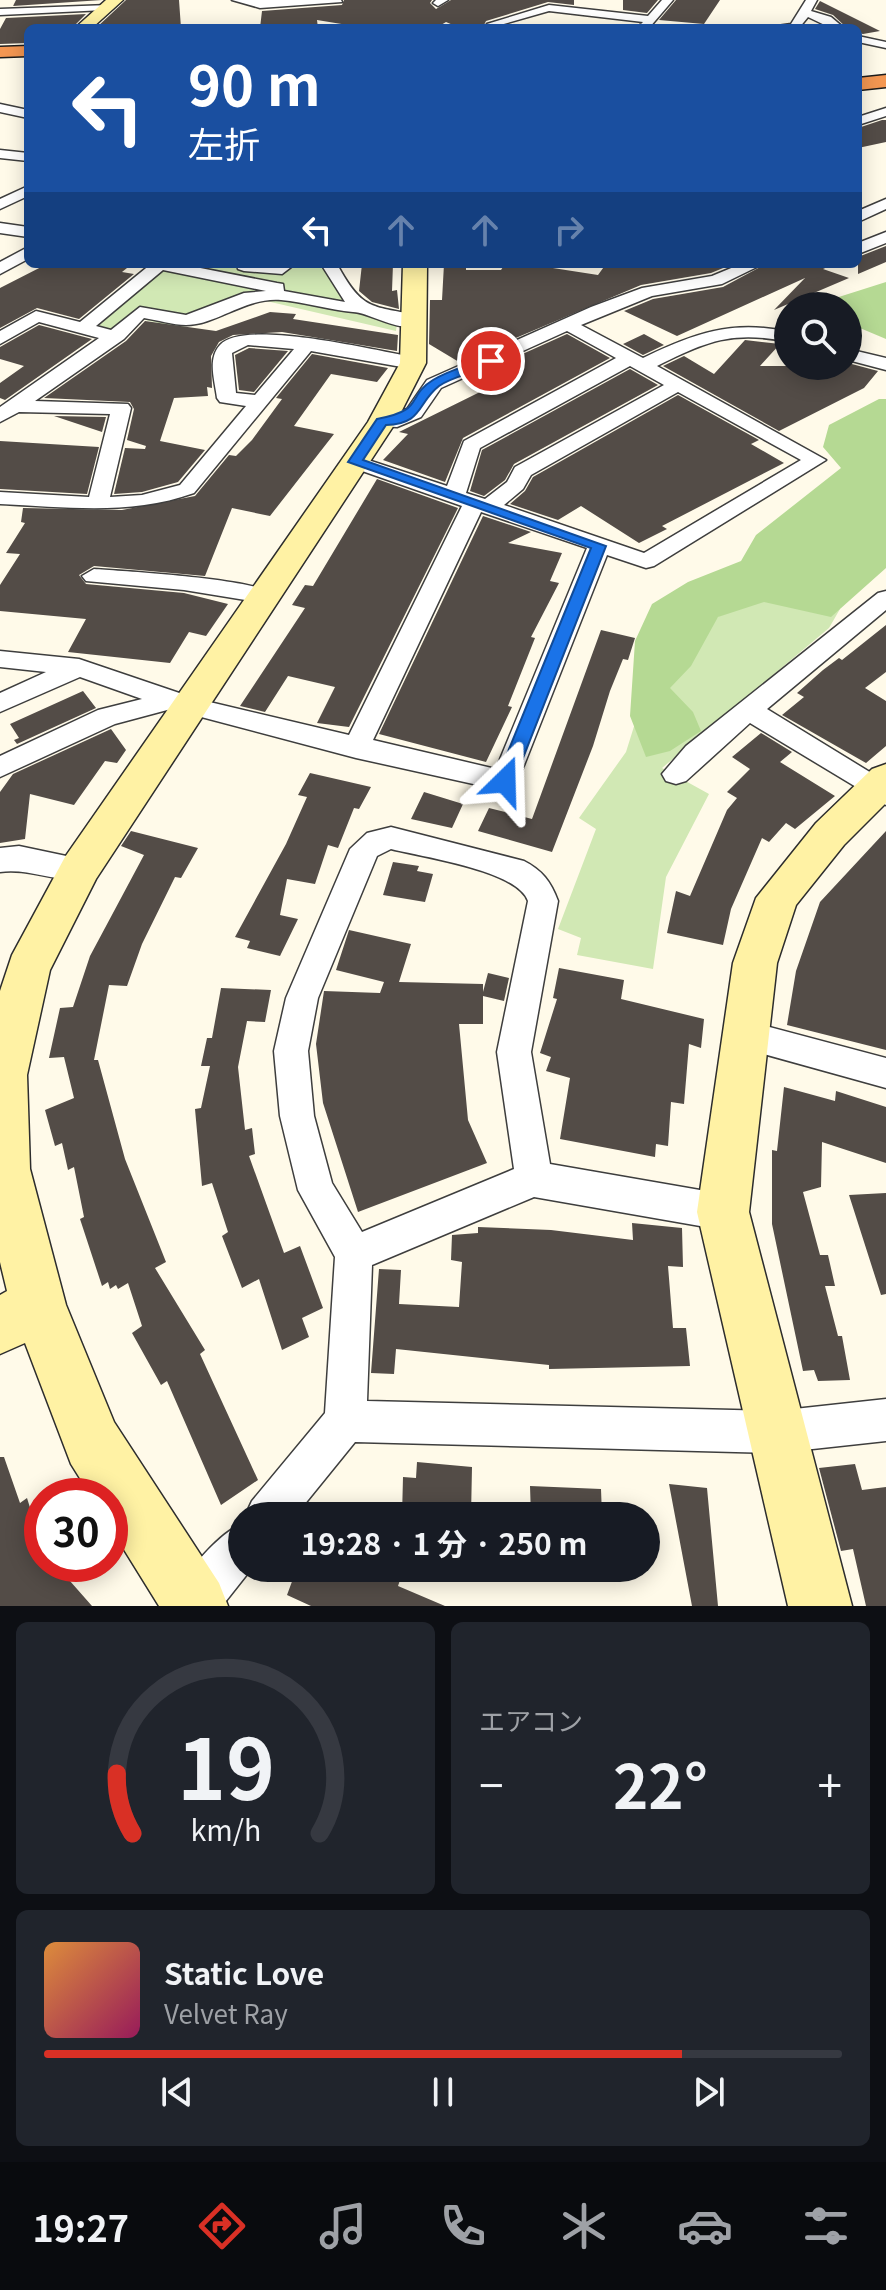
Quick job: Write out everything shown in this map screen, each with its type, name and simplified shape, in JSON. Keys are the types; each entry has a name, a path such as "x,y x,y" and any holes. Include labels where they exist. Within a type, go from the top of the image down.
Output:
{"highway":[{"path":"0,52 24,51"},
{"path":"862,84 886,81"}],"street":[{"path":"237,0 260,5 337,4"},
{"path":"493,24 549,8 645,24 668,0"},
{"path":"799,24 812,0"},
{"path":"0,12 110,4"},
{"path":"88,24 110,4"},
{"path":"806,13 833,24"},
{"path":"862,40 886,45"},
{"path":"0,108 24,113"},
{"path":"862,120 886,112"},
{"path":"0,154 24,157"},
{"path":"0,205 24,192"},
{"path":"862,213 886,203"},
{"path":"0,228 24,231"},
{"path":"862,247 886,237"},
{"path":"0,269 24,254"},
{"path":"83,328 168,268"},
{"path":"187,268 272,285 280,291 280,295"},
{"path":"332,268 357,306 378,318 414,320"},
{"path":"228,1564 195,1605 92,1443 19,1316 4,1169 3,1075 28,969 80,869 182,703 264,596 382,422 413,363 415,268"},
{"path":"382,422 397,421 414,413 434,384 569,325 648,292 716,280 745,268"},
{"path":"9,411 108,338 118,335 121,328 140,312 187,320 250,297 280,295 340,308 357,306"},
{"path":"0,339 36,316 108,338"},
{"path":"355,462 646,561 816,460 569,325"},
{"path":"356,748 472,502 471,445 637,361 705,335 754,328 774,333"},
{"path":"257,401 227,398 222,354 226,347 258,337 413,363"},
{"path":"2,501 161,500 187,489 257,401 307,345"},
{"path":"862,358 886,364"},
{"path":"472,502 516,485 522,471 678,385"},
{"path":"9,411 121,408 98,502"},
{"path":"0,659 79,667 182,703 356,748 505,781 599,546"},
{"path":"94,576 184,583 264,596"},
{"path":"676,774 886,598"},
{"path":"0,703 79,667"},
{"path":"0,767 107,717 182,703"},
{"path":"750,711 883,787 830,834 777,898 755,963 743,1035 723,1212 820,1606"},
{"path":"278,1502 345,1421 354,1254 316,1190 297,1116 291,1051 302,998 365,849 377,841 391,838 514,869 530,877 539,888 543,901 514,1052 534,1179"},
{"path":"0,860 19,857 80,869"},
{"path":"743,1035 886,1073"},
{"path":"354,1254 534,1179 723,1212"},
{"path":"345,1421 776,1432 886,1420"}],"green space":[{"path":"163,268 335,268 369,312 398,316 396,331 262,300 180,328 141,319 124,334 98,326"},
{"path":"886,282 886,339 862,329 862,292 854,292"},
{"path":"879,399 886,399 886,568 831,617 764,602 718,617 691,666 670,688 693,712 701,731 670,751 646,757 630,716 635,641 652,604 688,582 741,561 756,535 841,468 823,447 829,425"},
{"path":"759,583 840,609 829,628 662,768 709,794 666,877 653,969 577,955 581,938 558,929 596,829 579,818 626,752 651,672"}],"building":[{"path":"16,0 102,0 13,6"},
{"path":"126,0 179,0 181,24 100,24"},
{"path":"344,0 432,0 430,3 436,9 451,0 574,0 574,5 548,2 484,24 342,24 317,20 318,24 260,24 262,11 342,5"},
{"path":"623,0 658,0 647,13 623,10"},
{"path":"676,0 720,0 704,24 659,20"},
{"path":"820,1 880,31 862,34 862,24 843,24 833,15 815,9"},
{"path":"86,14 76,24 24,24 24,43 0,44 0,29 6,18"},
{"path":"886,120 886,142 862,147 862,127"},
{"path":"886,246 886,262 858,274 858,268 862,268 862,255"},
{"path":"39,268 127,268 122,272 134,274 79,319 37,308 0,328 0,288"},
{"path":"362,268 393,268 392,291 397,290 399,309 372,302 359,291"},
{"path":"444,268 553,268 598,275 603,268 723,268 711,273 641,285 459,362 429,344 430,300 442,300"},
{"path":"759,268 825,268 823,269 849,278 816,292 791,292 805,278 677,336 624,311 653,299 723,287"},
{"path":"270,312 296,314 293,319 398,335 397,351 282,332 233,335 219,342 211,356 212,388 207,387 208,396 174,398 160,441 205,450 178,482 142,492 114,494 125,448 145,449 146,446 127,440 134,409 130,402 44,398 126,341 145,321 216,331"},
{"path":"39,325 92,339 5,400 0,398 0,383 24,366 0,359 0,347"},
{"path":"567,334 610,358 463,438 445,482 383,460 408,434 399,432 484,390 465,380"},
{"path":"644,334 664,345 643,355 623,344"},
{"path":"745,340 774,343 774,351 760,366 774,366 774,380 862,380 862,367 878,371 864,388 779,431 663,366 684,356 714,374"},
{"path":"249,348 288,351 254,392 239,390 235,355"},
{"path":"312,354 388,368 377,382 331,374 294,426 334,434 270,516 232,508 205,576 94,566 79,575 86,584 184,593 228,604 206,636 189,632 170,663 68,652 86,619 0,611 0,585 20,554 6,553 25,523 21,522 23,508 122,510 195,496 229,455 236,456 252,440 282,399 276,398"},
{"path":"630,369 658,385 514,464 505,480 484,496 470,491 482,450"},
{"path":"678,395 759,440 751,444 784,463 662,526 667,529 639,543 581,506 558,520 510,504 525,491 533,477"},
{"path":"54,416 106,417 102,432"},
{"path":"0,441 99,447 87,494 0,489"},
{"path":"377,479 458,508 349,727 317,723 335,687 288,676 265,712 240,706 305,608 292,605 305,585 313,586"},
{"path":"483,516 531,532 508,543 562,553 550,581 559,583 531,637 535,638 508,706 512,707 486,762 379,734"},
{"path":"886,625 886,672 865,688 886,701 886,746 866,763 782,715 804,697 797,693 823,670 839,658 842,660"},
{"path":"601,630 635,638 628,660 623,659 610,691 593,746 552,852 478,831 489,808 532,819"},
{"path":"83,691 96,708 17,744 14,740 19,738 10,724"},
{"path":"111,729 126,750 117,763 105,761 74,805 30,794 25,839 0,843 0,792 13,774"},
{"path":"761,733 792,752 780,762 835,796 795,829 786,823 769,842 762,838 731,909 723,945 667,933 676,891 690,896 727,810 737,798 727,792 750,769 732,757"},
{"path":"310,773 371,787 359,809 354,808 338,848 328,845 315,884 287,879 280,915 298,919 280,956 247,948 250,941 235,937 286,844 307,797 298,795"},
{"path":"424,792 463,804 452,828 411,819"},
{"path":"131,831 198,848 181,878 175,877 142,944 127,986 109,985 94,1060 98,1060 125,1159 166,1262 155,1268 205,1350 200,1354 258,1480 221,1505 167,1381 161,1385 132,1333 142,1326 128,1283 118,1289 116,1285 110,1289 108,1282 102,1286 80,1219 84,1217 74,1167 68,1170 62,1143 55,1146 45,1110 74,1098 64,1057 49,1058 60,1008 73,1007 90,956 144,855 121,846"},
{"path":"886,831 886,1050 787,1025 796,971 820,902"},
{"path":"393,862 419,866 417,871 433,874 425,902 383,895"},
{"path":"349,930 411,944 399,982 483,984 483,992 488,973 509,978 504,1001 483,996 483,1024 459,1024 468,1120 487,1163 358,1212 323,1103 316,1044 324,991 380,993 384,982 336,970"},
{"path":"559,968 624,980 621,999 704,1019 701,1048 689,1044 684,1104 671,1102 668,1146 656,1144 655,1157 560,1139 570,1078 546,1071 551,1057 540,1053 557,999 553,998"},
{"path":"221,988 271,990 265,1022 247,1021 238,1067 245,1130 252,1128 255,1154 249,1156 284,1253 300,1246 323,1308 302,1318 309,1337 282,1350 259,1279 242,1288 222,1236 228,1232 212,1183 202,1186 195,1109 201,1108 210,1066 201,1066 207,1038 212,1038"},
{"path":"784,1087 835,1101 836,1091 886,1107 886,1163 822,1142 821,1187 803,1192 820,1255 828,1255 835,1286 825,1286 838,1336 842,1336 850,1380 818,1381 814,1370 803,1371 772,1224 772,1150 777,1151"},
{"path":"886,1193 886,1294 881,1295 849,1195"},
{"path":"632,1223 682,1228 683,1267 668,1266 673,1328 686,1328 690,1366 549,1369 549,1365 396,1349 394,1374 371,1373 379,1269 401,1270 399,1304 459,1307 462,1262 451,1260 452,1235 478,1233 478,1227 551,1230 633,1240"},
{"path":"0,1457 4,1457 20,1503 24,1500 24,1582 71,1582 92,1606 0,1606"},
{"path":"417,1462 472,1467 471,1502 402,1502 403,1477 416,1478"},
{"path":"855,1464 862,1490 886,1487 886,1606 866,1606 853,1549 841,1551 819,1468"},
{"path":"669,1484 707,1488 718,1606 692,1606"},
{"path":"530,1486 601,1489 601,1502 531,1502"},
{"path":"292,1582 399,1582 398,1586 445,1606 311,1606 287,1595"}],"route":[{"path":"491,361 434,384 414,413 397,421 382,422 355,462 599,546 505,781"}]}
